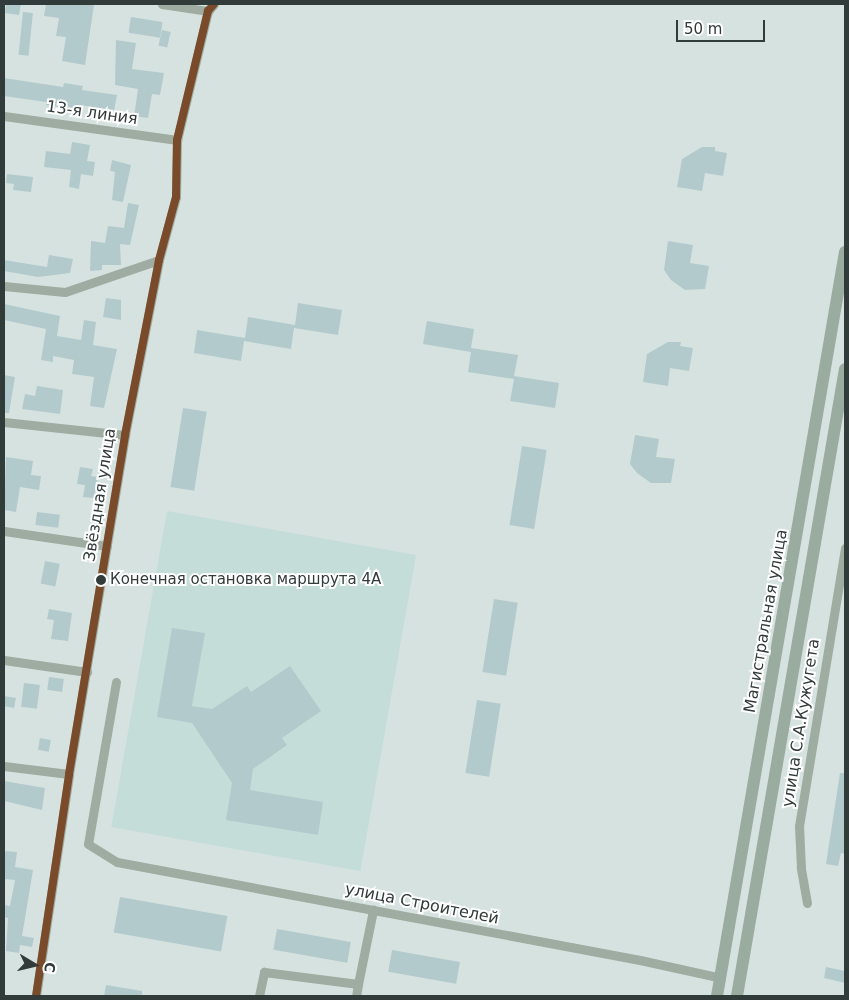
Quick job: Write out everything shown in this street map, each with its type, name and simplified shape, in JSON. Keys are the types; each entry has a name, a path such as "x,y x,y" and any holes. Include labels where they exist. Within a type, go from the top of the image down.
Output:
{"main road":[{"name":"Магистральная улица","path":"717,996 845,252"},
{"path":"737,996 845,369"}],"street":[{"path":"162,4 211,8"},
{"name":"Звёздная улица","path":"36,996 69,774 125,435 159,260 176,197 177,140 211,8"},
{"name":"13-я линия","path":"4,116 177,140"},
{"path":"4,286 65,292 159,260"},
{"path":"4,422 125,435"},
{"path":"4,531 107,546"},
{"name":"улица С.А.Кужугета","path":"807,903 801,868 799,826 845,548"},
{"path":"4,660 87,672"},
{"name":"улица Строителей","path":"116,682 88,844 117,862 640,960 721,978"},
{"path":"4,766 69,774"},
{"path":"356,996 373,910"},
{"path":"259,996 264,972 358,984"}],"shaded area":[{"path":"167,511 416,555 360,871 111,827"}],"building":[{"path":"6,4 21,4 19,15 5,13"},
{"path":"46,4 94,5 85,65 62,61 66,37 56,36 59,18 44,16"},
{"path":"23,12 33,13 28,56 19,55"},
{"path":"131,17 163,22 160,38 128,33"},
{"path":"162,30 171,32 167,48 158,46"},
{"path":"116,40 136,43 132,69 164,73 160,95 152,94 148,118 134,116 138,89 115,85"},
{"path":"4,78 63,87 64,83 83,86 82,90 117,95 114,111 80,105 79,110 46,105 46,102 4,96"},
{"path":"72,142 90,145 87,161 95,162 93,176 81,174 79,189 69,187 71,170 44,167 46,151 70,154"},
{"path":"702,147 715,147 715,151 727,153 723,176 705,173 702,191 677,187 682,159"},
{"path":"112,160 131,165 123,202 112,200 115,172 110,171"},
{"path":"7,174 33,177 31,192 13,190 14,184 6,183"},
{"path":"128,203 139,205 130,245 120,244 121,265 102,265 102,270 90,271 91,241 105,243 108,226 124,228"},
{"path":"668,241 693,245 690,263 709,266 705,289 685,290 671,280 664,270"},
{"path":"49,255 73,259 70,273 38,277 4,271 4,260 47,267"},
{"path":"106,298 121,300 121,320 103,317"},
{"path":"298,303 342,310 338,335 294,328 291,349 244,341 241,361 194,353 197,330 245,338 248,317 295,325"},
{"path":"4,304 60,316 57,336 81,340 84,320 96,322 93,345 117,349 104,408 90,406 94,377 72,374 74,360 53,356 53,362 41,360 46,329 4,320"},
{"path":"427,321 474,329 471,348 518,355 514,376 559,383 555,408 510,401 514,379 468,372 471,352 423,344"},
{"path":"668,342 681,342 680,346 693,348 689,371 670,368 668,386 643,382 647,354"},
{"path":"4,375 15,377 9,413 4,413"},
{"path":"37,386 63,390 60,414 22,409 25,394 35,396"},
{"path":"183,408 207,412 194,491 170,487"},
{"path":"635,435 659,439 656,457 675,459 671,483 651,483 637,473 630,464"},
{"path":"522,446 547,450 534,529 509,525"},
{"path":"6,457 33,461 31,475 41,476 39,490 20,487 16,512 4,510"},
{"path":"80,467 93,469 91,476 98,477 94,498 83,497 85,485 77,484"},
{"path":"37,512 60,515 58,528 35,525"},
{"path":"45,561 60,564 55,586 41,584"},
{"path":"494,599 518,603 506,676 482,672"},
{"path":"49,609 72,613 68,641 51,639 54,620 47,619"},
{"path":"172,628 205,633 192,706 212,709 247,686 251,692 290,666 321,711 282,738 287,745 253,769 250,790 323,802 318,835 226,820 232,783 192,723 157,717"},
{"path":"49,677 64,679 62,692 47,690"},
{"path":"24,683 40,685 37,709 21,707"},
{"path":"4,696 16,698 14,708 4,706"},
{"path":"477,700 501,704 489,777 465,773"},
{"path":"40,738 51,740 49,752 38,750"},
{"path":"840,773 845,773 845,854 841,853 838,866 826,864"},
{"path":"4,781 45,788 42,810 4,801"},
{"path":"4,851 17,852 15,867 33,870 22,936 34,938 32,947 20,945 19,953 6,951 8,918 4,917 4,905 10,906 15,880 4,879"},
{"path":"120,897 227,916 221,951 114,932"},
{"path":"277,929 351,942 347,963 273,950"},
{"path":"392,950 460,962 456,984 388,972"},
{"path":"826,967 845,971 845,983 824,978"},
{"path":"106,985 142,991 142,996 104,996"}],"transit line":[{"path":"36,996 69,774 125,435 159,260 176,197 177,140 208,11 214,4"}],"place":[{"name":"Конечная остановка маршрута 4А","path":"101,580"}]}
